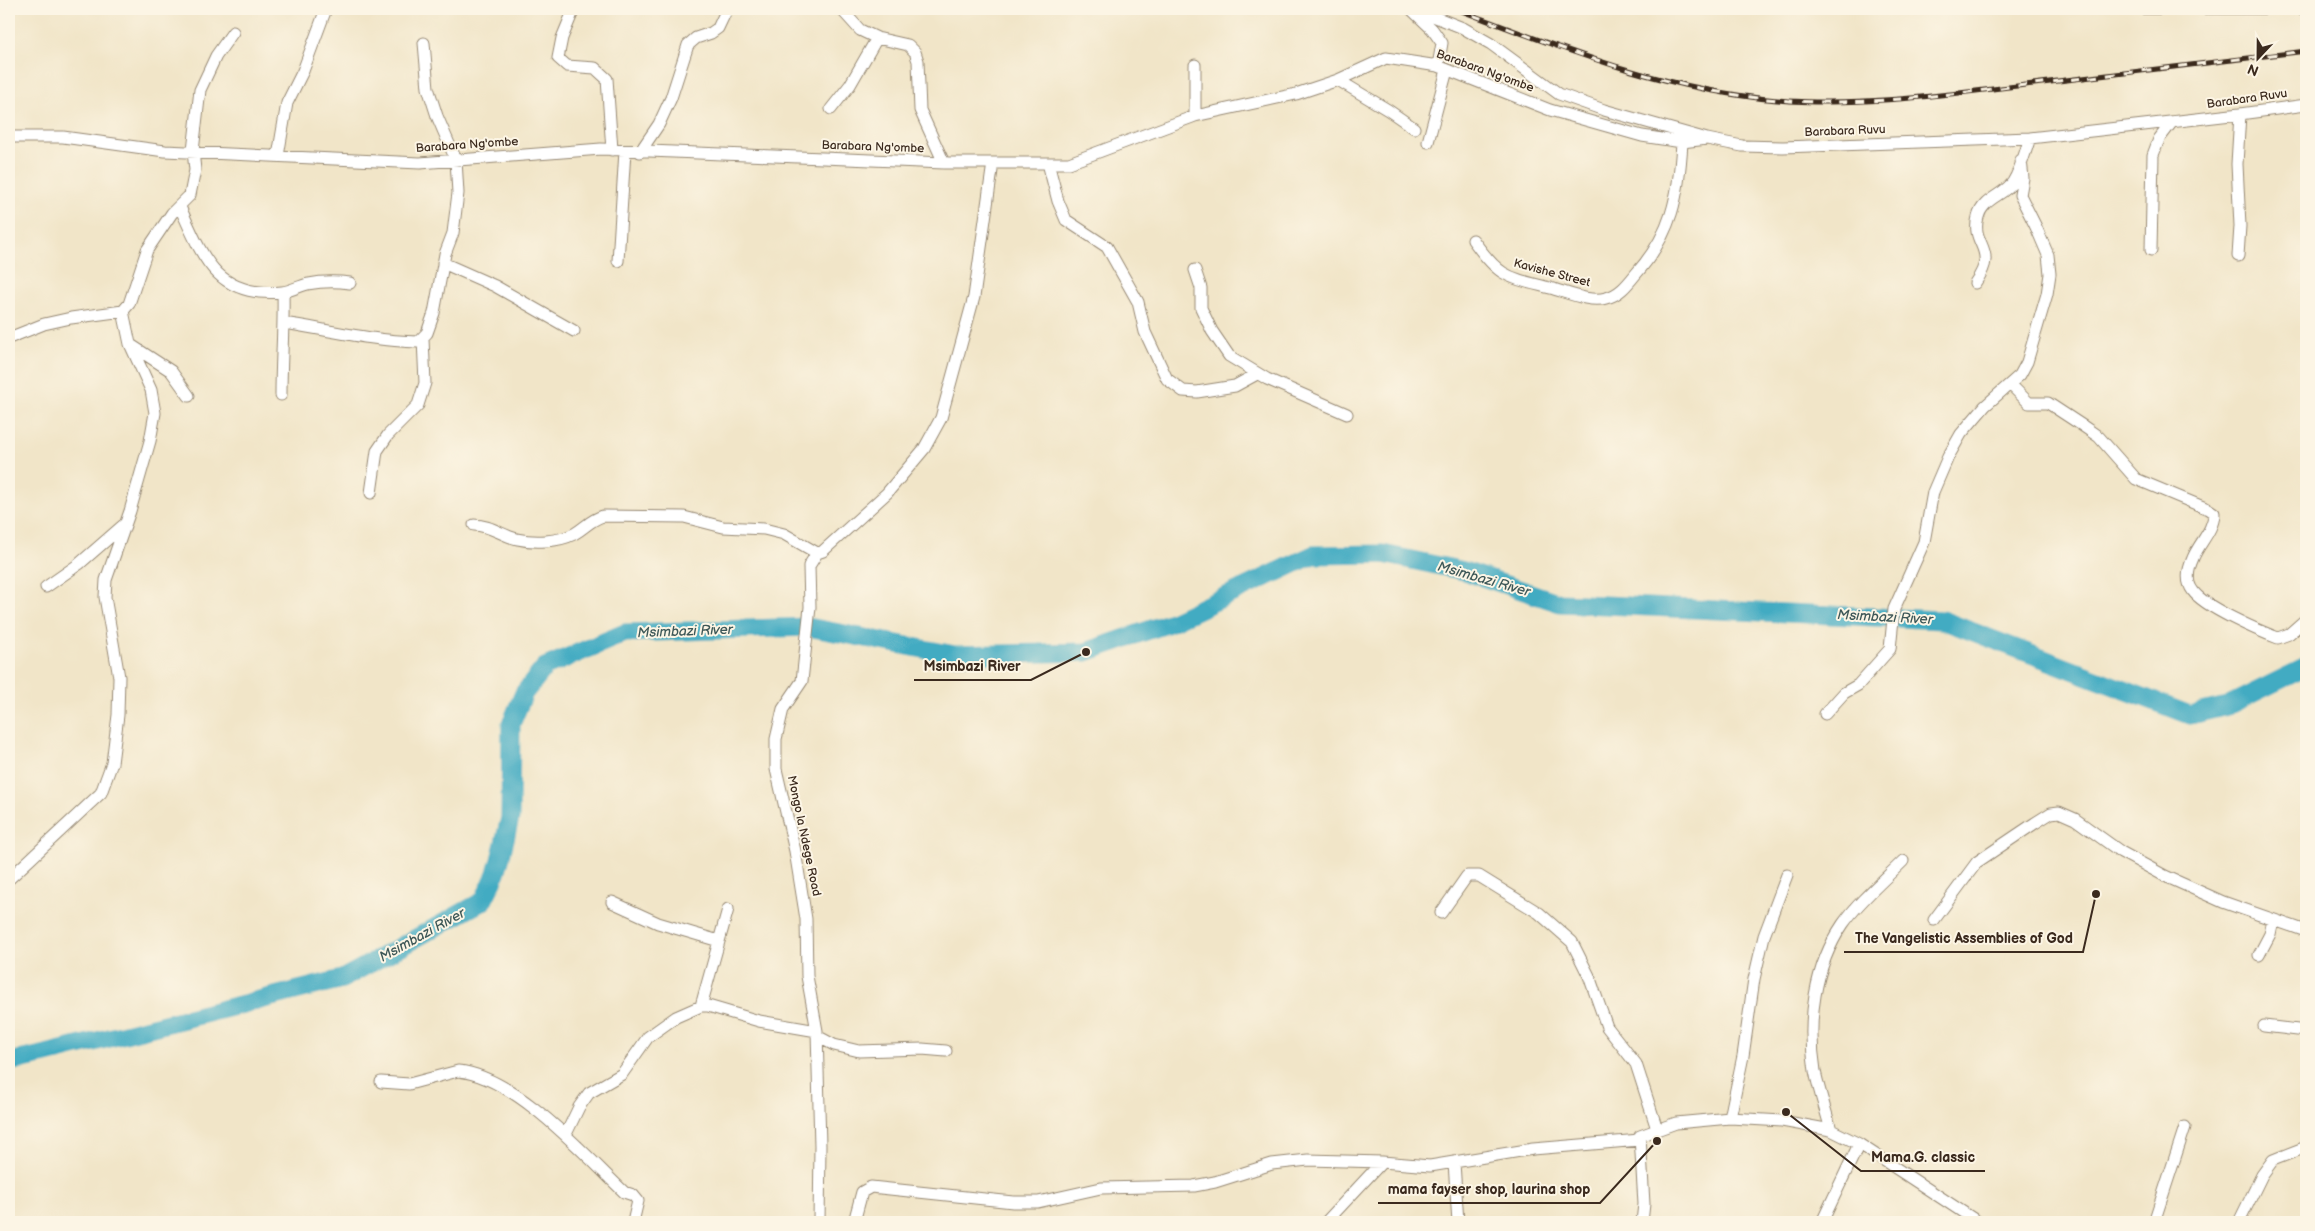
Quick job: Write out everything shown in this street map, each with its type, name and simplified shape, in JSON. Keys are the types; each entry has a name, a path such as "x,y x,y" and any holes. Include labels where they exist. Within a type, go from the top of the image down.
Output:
{"street":[{"path":"278,156 287,103 303,71 326,9"},
{"path":"574,9 562,38 558,58 567,66 595,68 604,74 608,84 612,150"},
{"path":"640,152 659,124 671,98 688,46 696,38 711,33 718,28 727,9"},
{"path":"841,9 860,30 877,38 908,45 915,52 918,61 920,110 944,164"},
{"path":"1411,9 1432,29 1442,43 1442,68 1428,142"},
{"name":"Barabara Ruvu","path":"1415,9 1463,28 1491,44 1559,94 1604,110 1707,139 1742,146 1783,147 2030,138 2240,114 2306,104"},
{"path":"9,879 101,793 108,777 115,741 119,678 105,597 106,580 126,522 150,441 155,413 151,390 130,344 123,311 132,296 147,250 172,214 190,195 195,170 193,152 200,90 216,56 233,32"},
{"path":"831,109 850,85 877,38"},
{"path":"370,493 377,451 388,435 418,405 425,383 423,339 434,313 443,263 453,233 458,193 456,160 437,116 428,88 424,43"},
{"name":"Barabara Ng'ombe","path":"9,136 62,137 130,147 193,152 420,163 612,150 944,164 1069,163 1196,116 1296,94 1338,80 1386,58 1442,68 1550,110 1660,140 1682,142 1707,139"},
{"path":"1194,65 1196,116"},
{"path":"1338,80 1414,128"},
{"path":"2238,256 2240,226 2237,164 2240,114"},
{"path":"2151,250 2153,155 2159,140 2172,122"},
{"path":"1975,283 1984,271 1986,263 1977,231 1978,216 1985,204 2013,182 2030,138"},
{"name":"Kavishe Street","path":"1473,240 1493,265 1502,273 1515,280 1589,298 1605,299 1620,292 1642,268 1665,232 1674,209 1679,183 1682,142"},
{"path":"618,261 626,162 625,151"},
{"path":"1826,714 1844,693 1858,685 1890,649 1894,609 1924,542 1933,492 1948,457 1961,434 1985,406 2020,375 2027,362 2047,294 2050,274 2048,256 2020,195 2022,160"},
{"path":"1048,163 1058,202 1066,220 1107,247 1138,302 1146,332 1167,379 1183,391 1203,392 1235,386 1258,374"},
{"path":"474,525 484,525 518,540 537,541 554,540 574,534 592,520 604,516 684,517 723,527 764,529 777,532 817,553 831,545 887,493 924,449 941,418 974,297 993,164"},
{"path":"180,207 194,239 208,263 226,282 246,290 283,292 328,281 350,283"},
{"path":"443,263 494,286 574,331"},
{"path":"1195,270 1201,288 1201,308 1212,331 1230,356 1258,374 1347,414"},
{"path":"281,395 281,338 284,322 283,292"},
{"path":"9,338 44,324 71,318 123,311"},
{"path":"284,322 372,338 409,342 418,342 423,339"},
{"path":"130,344 171,371 189,396"},
{"path":"2010,384 2029,403 2048,403 2099,437 2136,479 2214,513 2214,520 2193,557 2188,571 2188,582 2193,592 2202,600 2278,638 2289,634 2306,619"},
{"path":"46,587 79,564 126,522"},
{"name":"Mongo la Ndege Road","path":"817,553 809,566 810,607 802,681 783,709 776,739 776,770 795,851 805,909 807,976 817,1033 820,1146 819,1222"},
{"path":"1934,920 1977,862 2034,823 2051,813 2059,812 2075,819 2121,852 2165,876 2223,902 2306,931"},
{"path":"1831,1130 1815,1071 1812,1024 1813,1009 1822,966 1844,922 1903,861"},
{"path":"1441,913 1467,876 1473,875 1485,880 1539,914 1562,932 1579,955 1608,1027 1636,1064 1657,1129"},
{"path":"1730,1118 1743,1056 1754,979 1764,936 1787,875"},
{"path":"612,902 658,922 719,941"},
{"path":"701,1006 728,909"},
{"path":"2259,956 2270,934 2273,920"},
{"path":"566,1134 579,1107 589,1093 622,1074 648,1037 676,1017 701,1006 708,1006 759,1021 817,1033 834,1045 859,1051 922,1048 946,1051"},
{"path":"2264,1026 2306,1031"},
{"path":"381,1082 409,1084 451,1072 466,1072 507,1090 566,1134 624,1192 633,1196 638,1201 633,1222"},
{"path":"1642,1222 1644,1204 1640,1140 1643,1133 1676,1123 1730,1118 1782,1121 1831,1130 1859,1144 1978,1222"},
{"path":"2154,1222 2185,1127"},
{"path":"854,1222 862,1192 871,1187 1013,1202 1038,1202 1101,1188 1194,1186 1215,1182 1272,1164 1308,1160 1382,1162 1430,1166 1454,1163 1492,1154 1640,1140"},
{"path":"1822,1222 1859,1144"},
{"path":"2239,1222 2262,1175 2273,1160 2306,1147"},
{"path":"1326,1222 1382,1162"},
{"path":"1454,1163 1458,1222"}],"waterway":[{"name":"Msimbazi River","path":"9,1062 342,979 483,901 494,879 510,818 511,724 524,693 545,667 625,633 808,627 955,655 1086,652 1169,623 1313,555 1383,554 1464,571 1560,603 1942,620 2190,715 2227,706 2306,667"}],"railway":[{"path":"1456,9 1574,52 1653,77 1735,95 1808,102 1870,101 1933,96 2306,51"},
{"path":"2074,9 2137,12 2306,12"}],"place":[{"name":"Msimbazi River","path":"1086,652"},
{"name":"The Vangelistic Assemblies of God","path":"2096,894"},
{"name":"Mama.G. classic","path":"1786,1112"},
{"name":"mama fayser shop, laurina shop","path":"1657,1141"}]}
